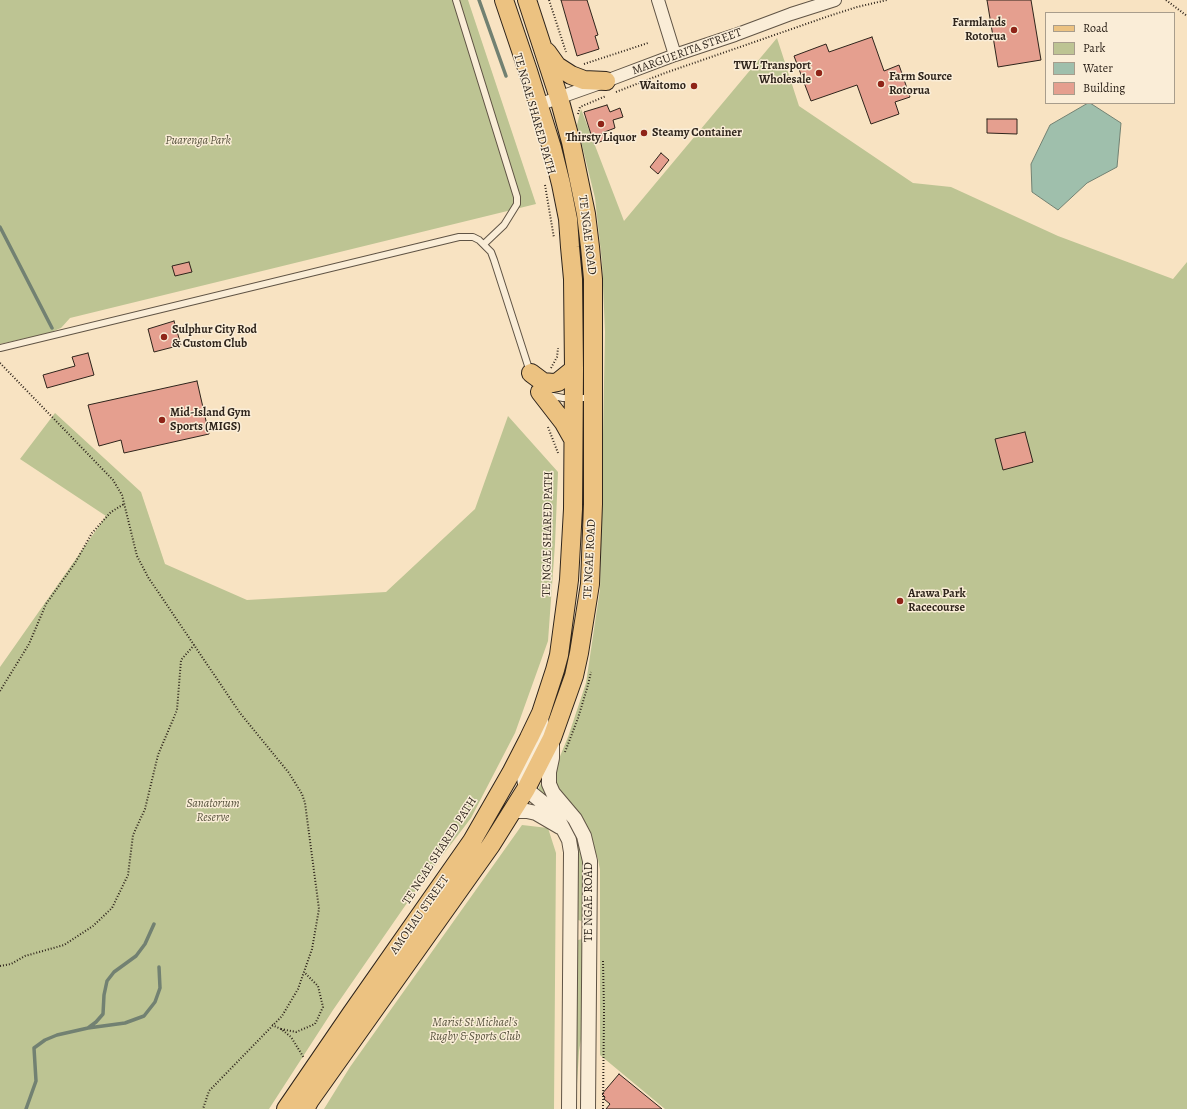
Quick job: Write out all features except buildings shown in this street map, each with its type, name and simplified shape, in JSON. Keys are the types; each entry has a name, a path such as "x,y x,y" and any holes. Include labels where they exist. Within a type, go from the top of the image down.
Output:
{"main road":[{"name":"TE NGAE ROAD","path":"504,0 553,155 568,219 573,279 573,509 569,580 559,654 541,713"},
{"name":"TE NGAE ROAD","path":"527,0 559,98 571,142 586,214 593,279 592,504 590,584 574,676 552,738"},
{"path":"541,43 557,66 571,75 584,80 606,81"},
{"path":"538,382 553,384 558,382 574,369"},
{"path":"538,382 573,440"},
{"name":"AMOHAU STREET","path":"286,1109 425,906 472,841 511,773 541,713"},
{"name":"AMOHAU STREET","path":"305,1109 492,845 526,789 552,738"}],"street":[{"path":"658,0 675,55"},
{"name":"MARGUERITA STREET","path":"538,105 675,55 835,0"},
{"name":"TE NGAE ROAD","path":"541,713 542,734 525,770 524,778 526,789 547,806 557,817 569,840 571,852 569,1109"},
{"name":"TE NGAE ROAD","path":"552,738 552,758 549,772 549,784 553,793 575,820 584,836 590,861 588,1109"},
{"path":"512,811 527,811 536,813 564,829"},
{"path":"570,930 590,931"},
{"path":"569,1092 588,1092"}],"lane":[{"path":"456,0 518,197 517,204 504,225 484,244"},
{"path":"0,348 458,237 473,237 480,240 484,244 494,260 538,382 554,397 593,398"}],"path":[{"path":"549,0 566,54"},
{"path":"578,115 580,107 637,84 845,11 887,0"},
{"path":"1166,0 1187,16"},
{"path":"582,65 648,43"},
{"name":"TE NGAE SHARED PATH","path":"544,180 554,240"},
{"path":"538,382 557,357 559,344"},
{"path":"0,362 113,480 122,495 136,556 148,577 240,713 289,773 302,794 305,803 319,908 312,949 298,989 282,1016 209,1091 203,1109"},
{"name":"TE NGAE SHARED PATH","path":"547,425 558,450 558,458"},
{"path":"0,691 29,644 46,604 75,563 92,533 111,512 124,504"},
{"path":"0,966 11,964 25,956 64,945 93,926 112,908 128,875 133,835 145,810 158,756 177,710 181,660 194,645"},
{"path":"563,757 578,718 591,670"},
{"path":"603,956 603,1109"},
{"path":"272,1026 296,1032 315,1024 323,1007 318,986 304,972"},
{"path":"281,1029 291,1037 304,1057 309,1074"}],"green space":[{"name":"Puarenga Park","path":"0,0 468,0 536,204 70,318 61,328 49,333 0,344"},
{"name":"Arawa Park Racecourse","path":"777,38 799,106 913,183 951,187 1058,236 1173,279 1187,262 1187,1109 665,1109 600,1055 600,870 598,859 582,820 557,787 555,777 556,766 568,737 586,683 600,589 605,332 602,262 595,198 577,125 581,109 624,221"},
{"name":"Sanatorium Reserve","path":"55,413 141,492 165,564 247,600 386,592 475,509 508,416 558,472 555,544 548,641 515,733 471,818 416,890 333,1010 269,1109 0,1109 0,667 106,516 20,459"},
{"path":"542,781 571,817 584,856 584,918 581,921 578,920 577,917 578,855 537,792"},
{"name":"Marist St Michael's Rugby & Sports Club","path":"522,825 548,828 556,853 554,1109 324,1109 350,1067"},
{"path":"582,939 584,942 584,1022 579,1051 577,1084 575,1084 576,943 578,940"}],"water":[{"path":"1086,104 1092,104 1121,123 1117,167 1087,183 1058,210 1032,192 1031,164 1050,125"}],"waterway":[{"path":"479,0 506,76"},
{"path":"0,227 52,328"},
{"path":"26,1109 36,1081 34,1048 45,1040 57,1035 88,1028 96,1022 103,1014 104,995 107,981 114,972 136,956 145,944 154,924"},
{"path":"88,1028 125,1023 144,1016 155,1002 160,988 159,967"}],"place":[{"name":"Farmlands Rotorua","path":"1014,30"},
{"name":"TWL Transport Wholesale","path":"819,73"},
{"name":"Farm Source Rotorua","path":"881,84"},
{"name":"Waitomo","path":"694,86"},
{"name":"Thirsty Liquor","path":"601,124"},
{"name":"Steamy Container","path":"644,133"},
{"name":"Sulphur City Rod & Custom Club","path":"164,337"},
{"name":"Mid-Island Gym Sports (MIGS)","path":"162,420"},
{"name":"Arawa Park Racecourse","path":"900,601"}]}
